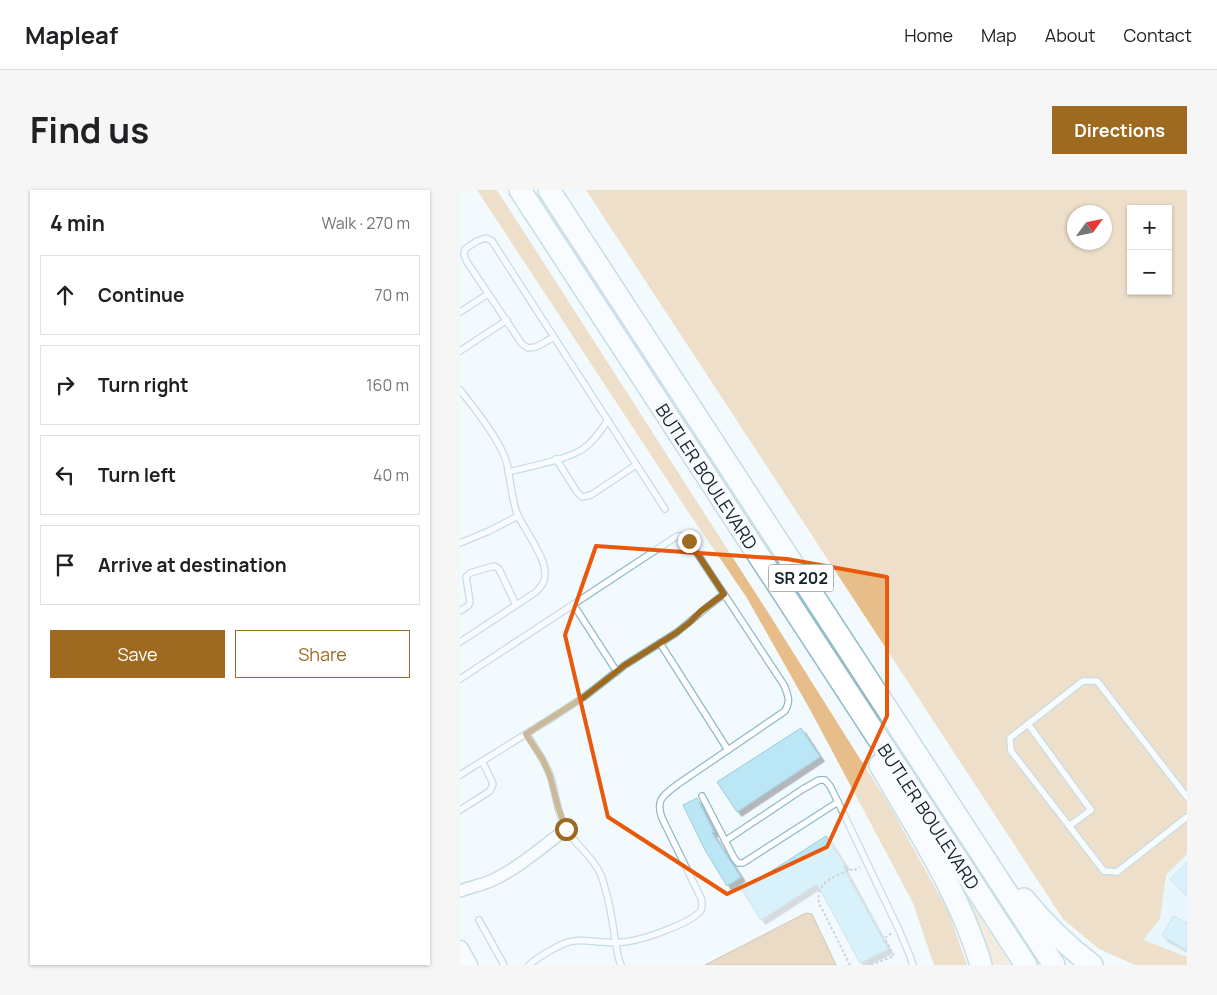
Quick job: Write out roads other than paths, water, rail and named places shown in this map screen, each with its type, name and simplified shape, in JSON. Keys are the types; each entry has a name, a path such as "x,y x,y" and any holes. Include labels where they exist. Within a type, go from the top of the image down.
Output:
{"highway":[{"name":"BUTLER BOULEVARD","path":"520,190 1026,965"},
{"name":"BUTLER BOULEVARD","path":"549,190 1054,965"},
{"path":"856,704 877,759 945,878 964,916 982,965"},
{"path":"948,802 1046,924 1074,951 1092,965"}],"main road":[{"path":"460,949 468,965"}],"street":[{"path":"460,891 495,879 517,866 566,829"}],"lane":[{"path":"554,336 536,348 528,348 522,344 467,262 464,256 465,249 486,238 492,241 554,336 665,509"},
{"path":"460,312 488,294"},
{"path":"460,351 506,320"},
{"path":"460,390 500,446 506,463 512,499 518,516 542,557 545,573 544,582 536,592 460,642"},
{"path":"508,472 556,460 582,450 597,436 608,420"},
{"path":"556,460 582,497 591,495 636,465"},
{"path":"460,543 489,532 518,516"},
{"path":"460,679 677,536 684,536 784,685 788,696 788,705 785,711 667,792 660,800 659,808 701,898 702,906 700,912 690,919 645,938 626,942 574,940 565,943 529,965"},
{"path":"460,611 468,606 470,602 466,578 470,573 494,566 499,569 516,606"},
{"path":"460,775 584,697 625,665 676,633 724,594"},
{"path":"573,604 617,672"},
{"path":"660,643 728,750"},
{"path":"1187,797 1096,681 1083,681 1010,738 1011,751 1104,871 1117,872 1187,817"},
{"path":"1028,724 1091,810 1069,826"},
{"path":"526,734 543,760 550,776 566,829 593,861 600,874 607,896 618,958 621,965"},
{"path":"460,810 490,791 493,784 492,779 482,761"},
{"path":"725,841 803,789 818,780 825,780 838,802 913,965"},
{"path":"702,796 734,858 738,863 744,864 838,802"},
{"path":"479,920 504,965"}]}
